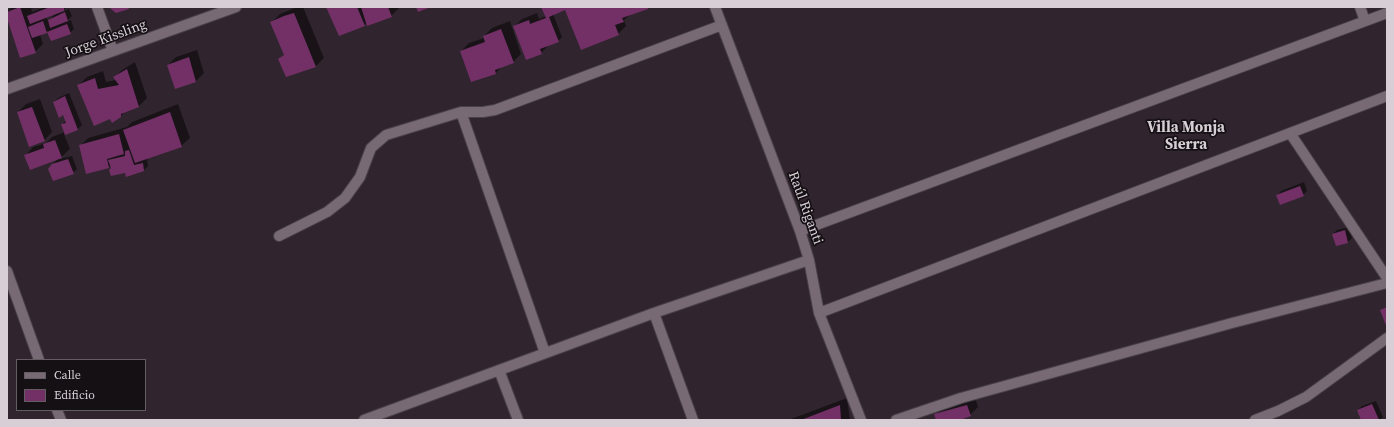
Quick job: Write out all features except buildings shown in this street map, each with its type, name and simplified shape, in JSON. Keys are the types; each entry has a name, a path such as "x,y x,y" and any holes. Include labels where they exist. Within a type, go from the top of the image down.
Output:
{"street":[{"path":"97,7 113,51"},
{"name":"Jorge Kissling","path":"7,89 236,7"},
{"name":"Raúl Riganti","path":"715,7 800,231 809,260 819,313 861,420"},
{"path":"1360,7 1365,21"},
{"path":"800,231 1387,13"},
{"path":"278,236 327,212 345,198 360,177 371,148 386,135 461,112 483,112 495,110 722,25"},
{"path":"819,313 1387,96"},
{"path":"461,112 545,353"},
{"path":"1290,133 1387,278"},
{"path":"364,420 391,415 499,370 654,313 809,260"},
{"path":"8,276 39,359"},
{"path":"896,420 969,396 1232,323 1387,283"},
{"path":"654,313 693,420"},
{"path":"1256,420 1306,397 1387,338"},
{"path":"499,370 518,420"}],"district":[{"name":"Villa Monja Sierra","path":"1186,136"}]}
